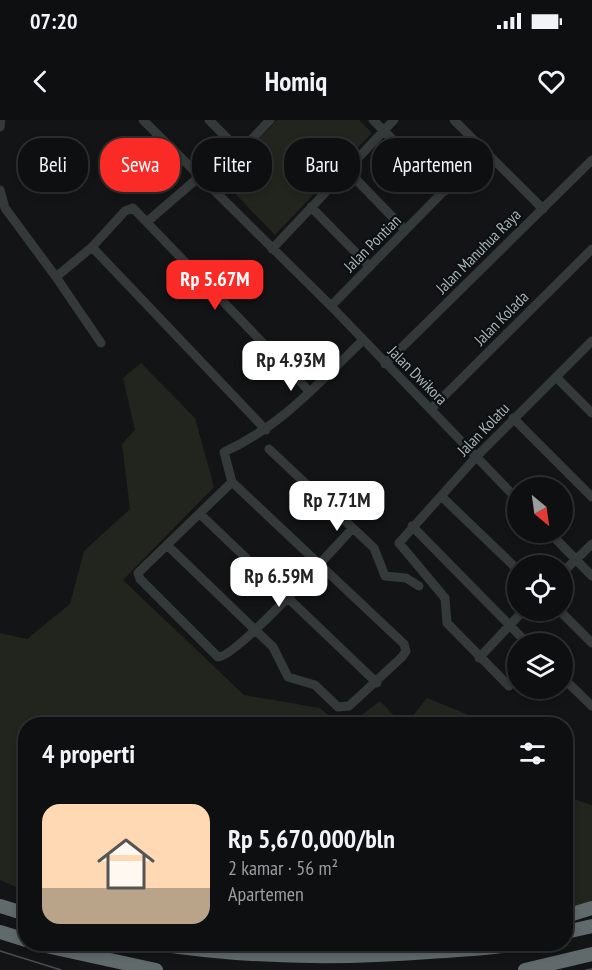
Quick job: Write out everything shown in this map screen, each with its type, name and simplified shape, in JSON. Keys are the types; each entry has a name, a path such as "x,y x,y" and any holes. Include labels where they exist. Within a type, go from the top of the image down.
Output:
{"highway":[{"path":"0,906 18,912"},
{"path":"573,914 592,908"},
{"path":"573,930 592,926"},
{"path":"0,932 18,938"},
{"path":"69,951 156,970"},
{"path":"205,951 292,958 444,951"},
{"path":"525,970 592,954"}],"street":[{"path":"0,127 1,120"},
{"name":"Jalan Dwikora","path":"143,120 192,170"},
{"path":"208,120 227,138"},
{"path":"253,138 270,120"},
{"path":"373,120 391,138"},
{"path":"360,156 394,120"},
{"path":"454,120 472,138"},
{"path":"493,159 543,209"},
{"name":"Jalan Manuhua Raya","path":"385,364 592,160"},
{"path":"148,221 192,183"},
{"path":"360,183 405,230"},
{"path":"0,190 5,208 101,343"},
{"name":"Jalan Dwikora","path":"213,192 331,306 507,489"},
{"path":"272,249 326,192"},
{"name":"Jalan Pontian","path":"331,306 444,192"},
{"path":"311,207 369,266"},
{"path":"56,277 92,248 128,209 136,210 310,392"},
{"path":"92,248 266,430"},
{"name":"Jalan Kolada","path":"431,409 592,249"},
{"path":"168,546 276,650 288,677 315,685 338,707 347,707 377,683 402,657 406,651 404,644 232,482 224,452 266,430 310,392 363,340"},
{"name":"Jalan Kolatu","path":"479,657 447,623 445,598 400,546 400,541 513,418 592,341"},
{"path":"556,377 592,413"},
{"path":"513,418 592,497"},
{"path":"269,449 374,548 385,576 406,578 419,586"},
{"path":"232,482 168,546 139,571 138,576 215,656 225,656 254,631 352,529"},
{"path":"441,496 507,559"},
{"path":"200,514 377,683"},
{"path":"412,526 516,633"},
{"path":"560,543 592,576"},
{"path":"573,563 592,544"},
{"path":"507,684 479,657 514,621"},
{"path":"570,621 592,643"},
{"path":"573,688 592,706"}],"shaded area":[{"path":"277,120 359,120 372,133 360,146 360,138 284,138 284,192 316,192 275,235 234,192 272,192 272,138 259,138"},
{"path":"141,363 195,418 214,487 123,580 244,695 320,708 331,717 18,717 18,888 0,880 0,633 27,639 70,604 84,551 130,509 122,444 135,430 123,378"},
{"path":"427,698 474,717 412,717"},
{"path":"380,701 395,717 359,717"},
{"path":"573,799 592,805 592,911 573,914"}],"tram line":[{"path":"0,951 61,970"},
{"path":"586,970 592,969"}]}
